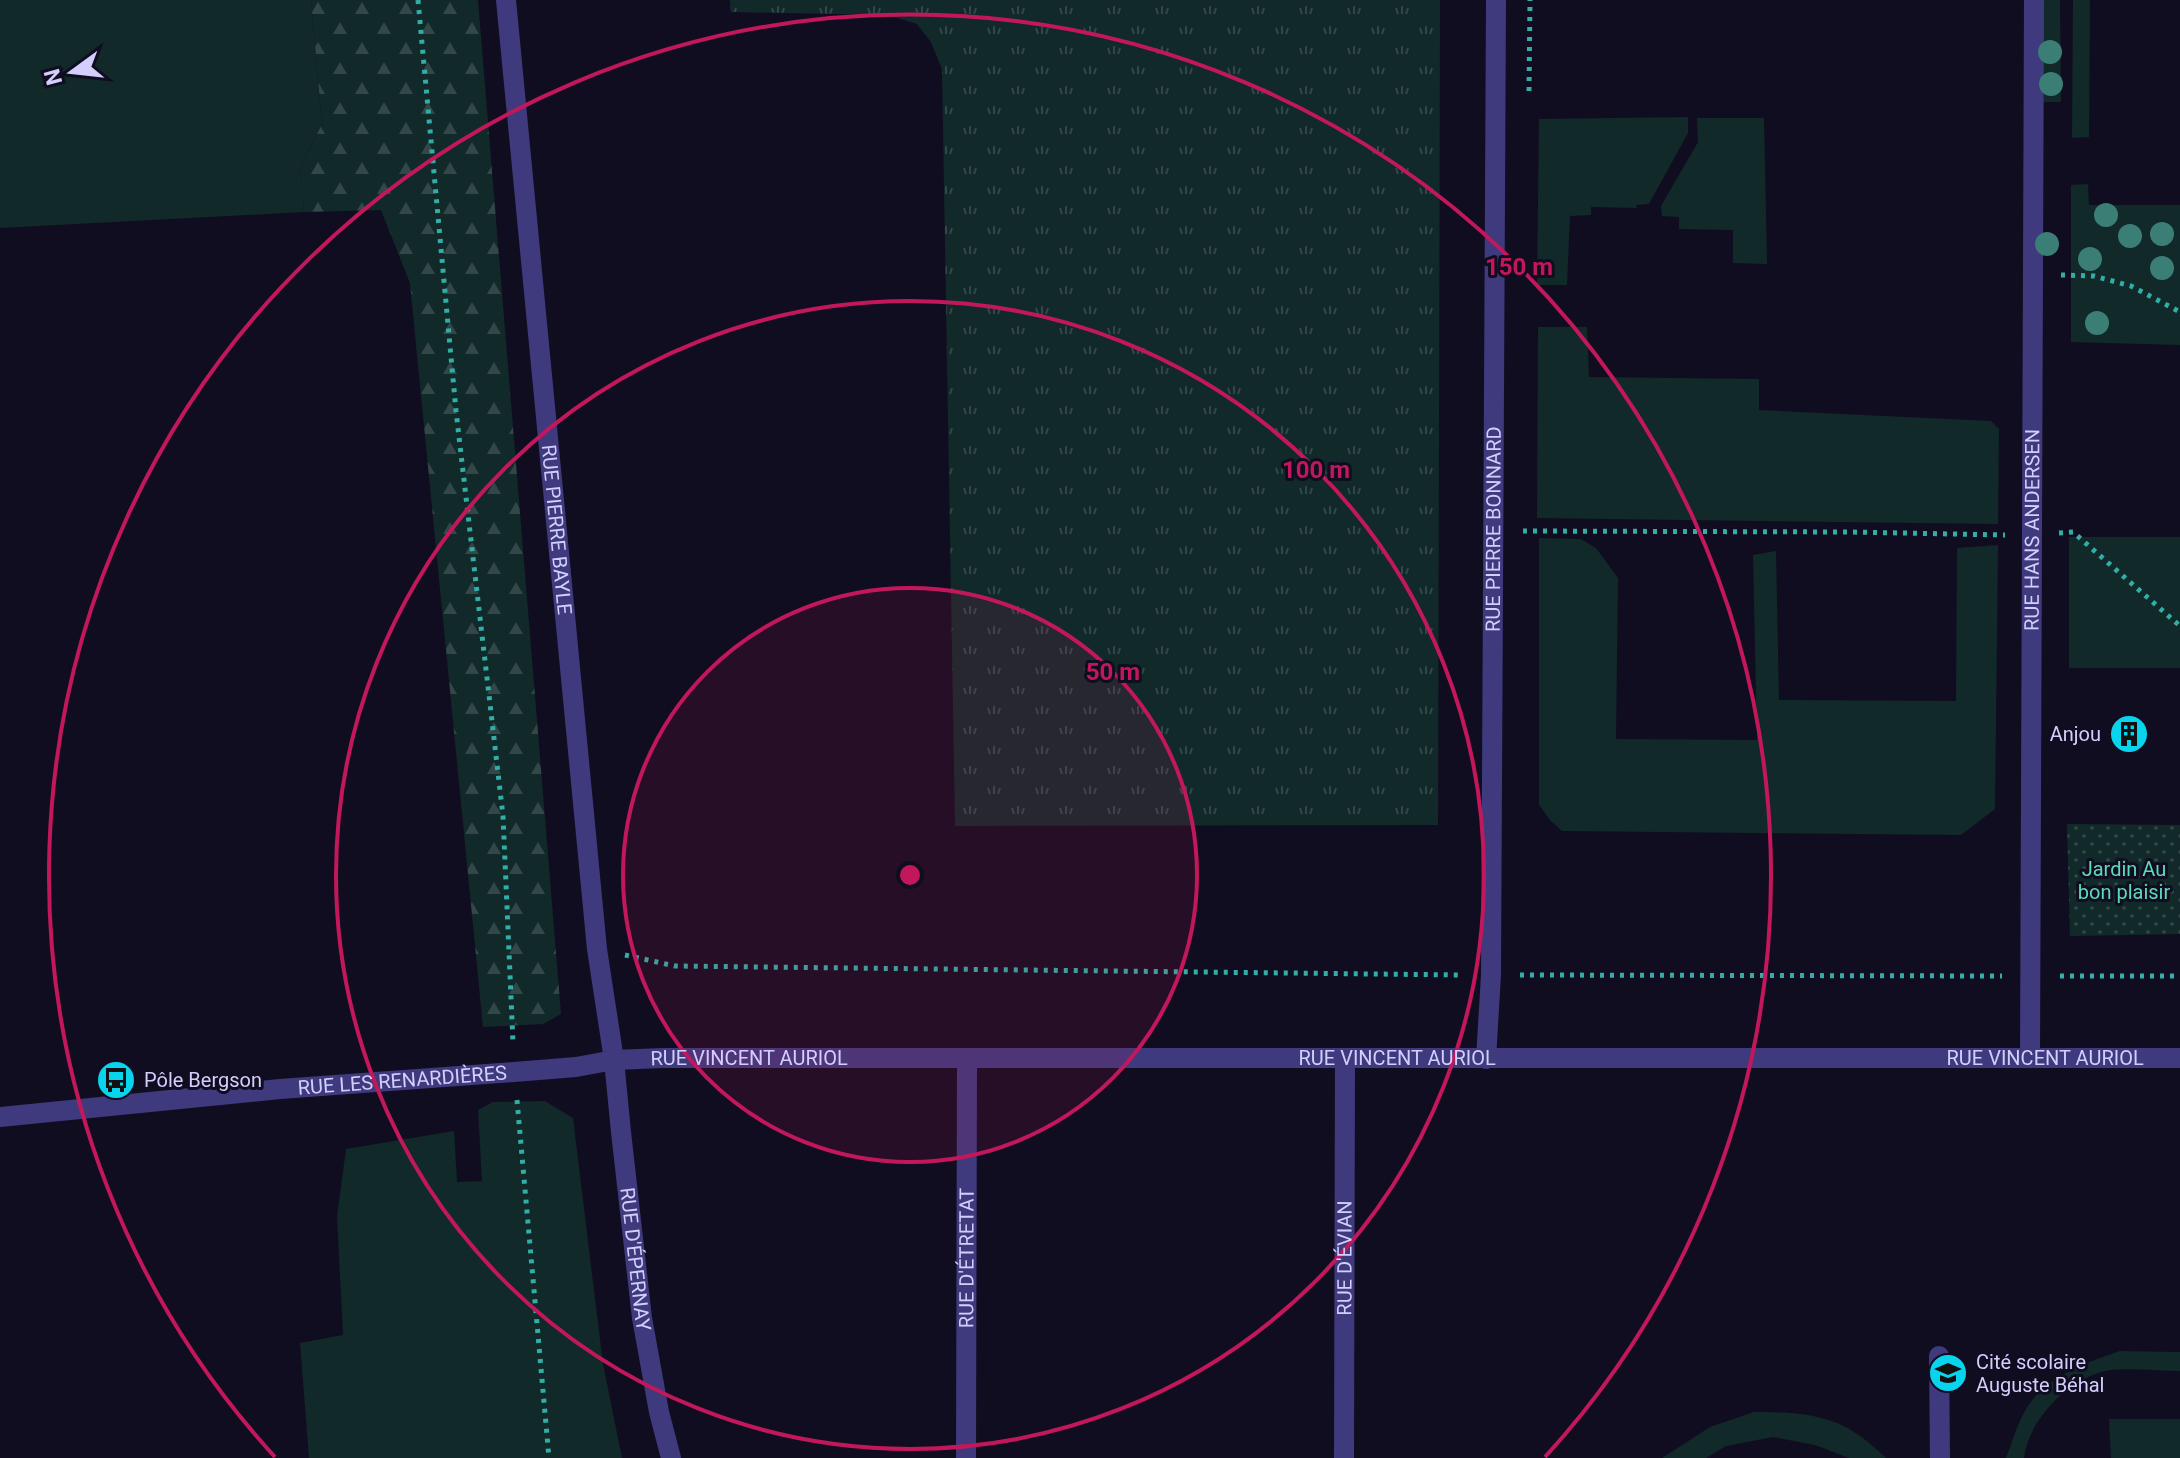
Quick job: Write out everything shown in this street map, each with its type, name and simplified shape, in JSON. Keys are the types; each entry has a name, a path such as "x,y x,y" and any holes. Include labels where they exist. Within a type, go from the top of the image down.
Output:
{"street":[{"name":"RUE PIERRE BAYLE","path":"506,0 597,949 614,1060"},
{"name":"RUE PIERRE BONNARD","path":"1486,1059 1491,975 1496,0"},
{"name":"RUE HANS ANDERSEN","path":"2030,1058 2034,0"},
{"name":"RUE VINCENT AURIOL","path":"614,1060 2180,1058"},
{"name":"RUE D'ÉTRETAT","path":"966,1458 967,1059"},
{"name":"RUE LES RENARDIÈRES","path":"0,1117 280,1089 576,1067 614,1060"},
{"name":"RUE D'ÉPERNAY","path":"614,1060 642,1318 659,1412 671,1458"},
{"name":"RUE D'ÉVIAN","path":"1344,1458 1345,1060"},
{"path":"1939,1356 1940,1458"}],"path":[{"path":"418,0 456,411 503,816 514,1072 549,1458"},
{"path":"1529,91 1530,0"},
{"path":"2033,274 2094,276 2131,286 2180,312"},
{"path":"1494,531 1849,532 1994,536 2073,532 2180,626"},
{"path":"597,949 675,966 1491,975 2180,976"}],"green space":[{"path":"0,0 311,0 322,124 300,167 304,212 0,228"},
{"path":"311,0 478,0 561,1014 543,1024 483,1027 410,283 381,210 304,212 300,167 322,124"},
{"path":"730,0 1440,0 1438,825 955,826 942,69 931,42 917,24 888,15 731,12"},
{"path":"2039,0 2060,0 2061,102 2041,102"},
{"path":"2073,0 2090,0 2089,137 2072,138"},
{"path":"1688,117 1688,133 1649,204 1636,205 1637,208 1591,207 1591,215 1570,216 1567,285 1537,285 1539,119"},
{"path":"1697,118 1764,118 1767,264 1733,263 1733,230 1679,229 1679,217 1662,216 1661,206 1698,142"},
{"path":"2088,184 2089,205 2180,205 2180,345 2071,342 2071,185"},
{"path":"1538,327 1587,327 1589,377 1759,379 1759,410 1991,421 1999,429 1998,524 1537,518"},
{"path":"2069,537 2180,537 2180,668 2069,668"},
{"path":"1539,538 1581,539 1596,548 1618,578 1616,739 1757,740 1753,555 1776,551 1779,700 1956,701 1957,548 1998,545 1995,809 1961,835 1562,831 1539,805"},
{"name":"Jardin Au bon plaisir","path":"2067,824 2180,825 2180,934 2070,936"},
{"path":"545,1101 573,1118 603,1364 622,1458 309,1458 300,1343 343,1335 337,1216 346,1149 454,1131 457,1182 482,1181 478,1110 493,1102"},
{"path":"2120,1351 2180,1352 2180,1371 2111,1370 2082,1380 2054,1401 2043,1414 2027,1443 2024,1458 2006,1458 2025,1411 2043,1389 2080,1366"},
{"path":"1754,1412 1794,1413 1833,1422 1861,1437 1886,1458 1849,1458 1815,1445 1773,1437 1726,1446 1706,1458 1662,1458 1710,1427"},
{"path":"2109,1419 2180,1419 2180,1458 2111,1458"}],"place":[{"name":"Anjou","path":"2129,734"},
{"name":"Pôle Bergson","path":"116,1080"},
{"name":"Cité scolaire Auguste Béhal","path":"1948,1373"}]}
